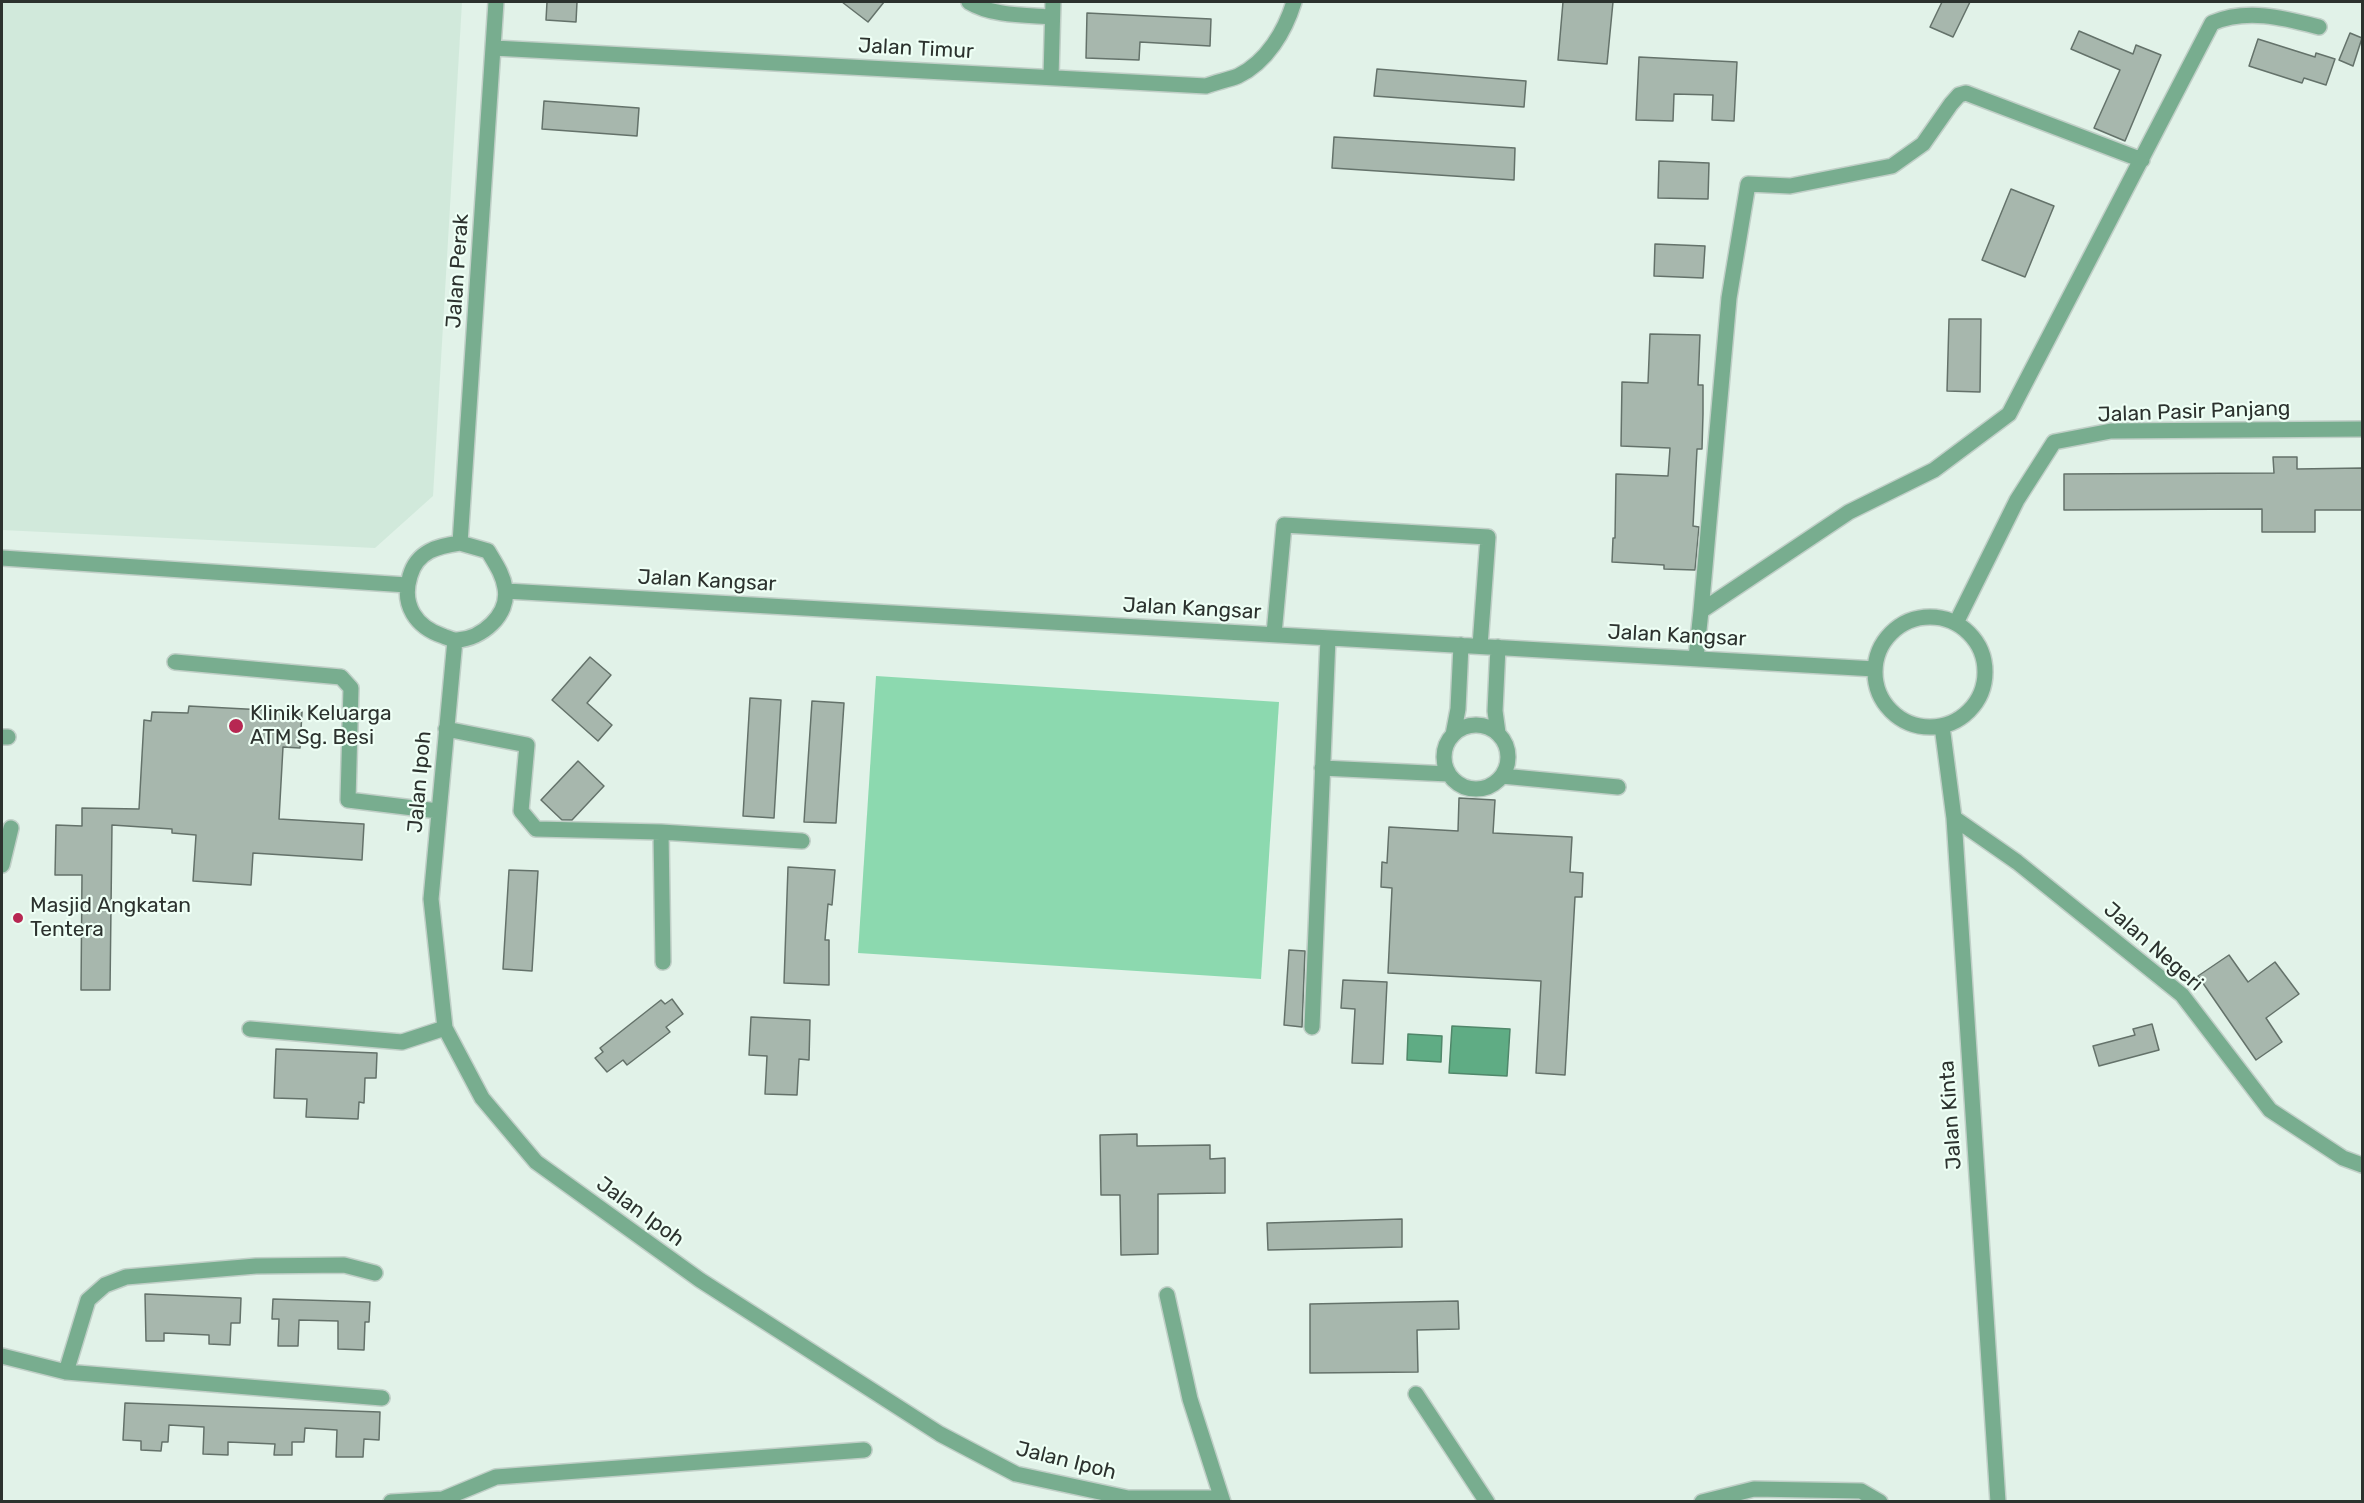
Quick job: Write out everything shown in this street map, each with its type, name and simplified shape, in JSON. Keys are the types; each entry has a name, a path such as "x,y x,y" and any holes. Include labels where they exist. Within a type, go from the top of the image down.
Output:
{"street":[{"name":"Jalan Perak","path":"460,543 496,2"},
{"path":"969,2 977,7 1005,13 1052,9 1051,77"},
{"name":"Jalan Timur","path":"494,48 1206,86 1239,76 1266,55 1288,20 1294,2"},
{"path":"1701,611 1849,512 1934,470 2009,414 2212,23 2223,18 2246,15 2272,16 2319,27"},
{"path":"1696,658 1729,298 1748,184 1790,186 1892,166 1923,144 1951,104 1966,93 2142,160"},
{"name":"Jalan Pasir Panjang","path":"1956,623 2017,500 2054,442 2111,432 2362,429"},
{"path":"1274,634 1284,525 1488,537 1480,646"},
{"path":"460,543 488,551 500,570 506,591 498,616 487,629 471,638 455,640 428,631 416,620 409,605 407,585 412,569 423,555 435,547 460,543"},
{"path":"2,558 407,585"},
{"name":"Jalan Kangsar","path":"506,591 1875,669"},
{"path":"1920,618 1939,618 1956,623 1971,635 1984,657 1985,681 1976,704 1962,718 1942,726 1923,727 1896,716 1884,701 1876,684 1875,669 1880,650 1891,634 1902,625 1920,618"},
{"path":"1312,1027 1328,638"},
{"name":"Jalan Ipoh","path":"455,640 431,899 445,1028 482,1098 536,1162 700,1281 940,1434 1016,1474 1128,1498 1222,1500"},
{"path":"1453,735 1470,725 1480,725 1498,733 1505,742 1508,754 1507,765 1502,776 1490,786 1475,789 1460,784 1449,774 1444,754 1453,735 1458,709 1461,645"},
{"path":"1498,647 1495,711 1498,733"},
{"path":"175,662 340,677 351,688 348,800 438,811"},
{"name":"Jalan Kinta","path":"1942,726 1954,818 1998,1502"},
{"path":"446,729 527,745 521,811 536,829 662,832 802,841"},
{"path":"1322,768 1449,774"},
{"path":"1502,776 1618,787"},
{"name":"Jalan Negeri","path":"1954,818 2017,862 2182,995 2270,1110 2343,1158 2362,1165"},
{"path":"2,865 11,828"},
{"path":"662,832 663,962"},
{"path":"250,1029 402,1042 445,1028"},
{"path":"66,1372 88,1300 105,1285 126,1277 256,1266 344,1265 375,1273"},
{"path":"1167,1295 1190,1399 1222,1500"},
{"path":"2,1356 66,1372 382,1398"},
{"path":"1416,1394 1487,1502"},
{"path":"391,1502 443,1499 496,1477 864,1450"},
{"path":"1702,1502 1754,1489 1861,1491 1880,1502"}],"shaded area":[{"path":"2,2 462,2 433,496 375,548 2,530"},
{"path":"876,676 1279,702 1261,979 858,953"},
{"path":"1452,1026 1510,1029 1507,1076 1449,1073"},
{"path":"1408,1034 1442,1036 1441,1062 1407,1060"}],"building":[{"path":"547,2 577,2 576,22 546,20"},
{"path":"842,2 884,2 868,22"},
{"path":"1563,2 1613,2 1607,64 1558,60"},
{"path":"1942,2 1970,2 1953,37 1930,27"},
{"path":"1087,13 1211,19 1210,46 1140,42 1139,60 1086,58"},
{"path":"2079,31 2133,54 2136,45 2161,55 2125,141 2094,128 2120,70 2071,49"},
{"path":"2350,33 2362,38 2353,66 2339,60"},
{"path":"2258,39 2315,57 2316,53 2335,59 2326,85 2304,78 2302,83 2249,66"},
{"path":"1639,57 1737,62 1734,121 1712,120 1713,95 1674,94 1673,121 1636,120"},
{"path":"1377,69 1526,81 1524,107 1374,96"},
{"path":"544,101 639,108 637,136 542,129"},
{"path":"1334,137 1515,148 1514,180 1332,168"},
{"path":"1659,161 1709,163 1708,199 1658,198"},
{"path":"2011,189 2054,206 2025,277 1982,260"},
{"path":"1655,244 1705,246 1703,278 1654,276"},
{"path":"1949,319 1981,319 1980,392 1947,391"},
{"path":"1650,334 1700,335 1698,385 1703,385 1703,414 1702,449 1697,449 1693,526 1699,527 1695,570 1664,569 1664,565 1612,562 1613,538 1615,538 1616,474 1668,476 1670,448 1621,446 1622,382 1648,383"},
{"path":"2273,457 2297,457 2297,469 2362,468 2362,510 2315,510 2315,532 2262,532 2262,509 2064,510 2064,474 2274,473"},
{"path":"590,657 611,675 587,703 612,725 598,741 552,700"},
{"path":"750,698 781,700 774,818 743,816"},
{"path":"812,701 844,703 836,823 804,822"},
{"path":"189,706 302,712 300,748 283,747 279,819 364,824 362,860 253,853 251,885 193,881 196,835 172,833 172,829 112,825 110,990 81,990 82,875 55,875 56,825 82,826 82,808 139,809 144,720 151,721 152,712 188,713"},
{"path":"578,761 604,786 572,820 562,820 541,800"},
{"path":"1459,798 1495,800 1493,833 1572,837 1570,872 1583,873 1582,897 1575,897 1565,1075 1536,1073 1541,981 1388,973 1392,888 1381,887 1382,862 1387,863 1389,827 1458,831"},
{"path":"788,867 835,870 832,905 828,904 825,940 829,940 829,985 784,983"},
{"path":"509,870 538,871 532,971 503,969"},
{"path":"1289,950 1305,951 1302,1027 1284,1025"},
{"path":"2229,955 2248,982 2275,962 2299,994 2266,1018 2282,1042 2256,1060 2198,976"},
{"path":"1343,980 1387,982 1383,1064 1352,1063 1355,1009 1341,1008"},
{"path":"672,999 683,1014 666,1027 670,1032 627,1065 623,1060 607,1072 595,1058 603,1052 600,1048 661,1000 665,1004"},
{"path":"751,1017 810,1020 809,1060 799,1059 797,1095 765,1094 767,1056 749,1055"},
{"path":"2152,1024 2159,1050 2099,1066 2093,1046 2135,1035 2133,1029"},
{"path":"276,1049 377,1053 376,1078 365,1078 364,1103 359,1102 358,1119 306,1117 307,1099 274,1098"},
{"path":"1137,1134 1137,1146 1210,1145 1210,1159 1225,1158 1225,1193 1158,1194 1158,1254 1121,1255 1120,1195 1101,1195 1100,1135"},
{"path":"1402,1219 1402,1247 1268,1250 1267,1223"},
{"path":"145,1294 241,1298 240,1323 231,1323 230,1345 209,1344 209,1335 164,1333 164,1341 146,1341"},
{"path":"273,1299 370,1302 369,1322 365,1322 364,1350 338,1349 338,1321 299,1320 298,1346 278,1346 279,1319 272,1319"},
{"path":"1458,1301 1459,1329 1417,1330 1418,1372 1310,1373 1310,1304"},
{"path":"125,1403 380,1412 379,1440 364,1439 363,1457 336,1457 337,1430 305,1428 304,1442 292,1442 292,1455 274,1455 275,1444 228,1442 228,1455 203,1454 204,1427 169,1425 168,1442 162,1442 161,1451 141,1450 141,1441 123,1440"}],"place":[{"name":"Klinik Keluarga ATM Sg. Besi","path":"236,726"},
{"name":"Masjid Angkatan Tentera","path":"18,918"}]}
